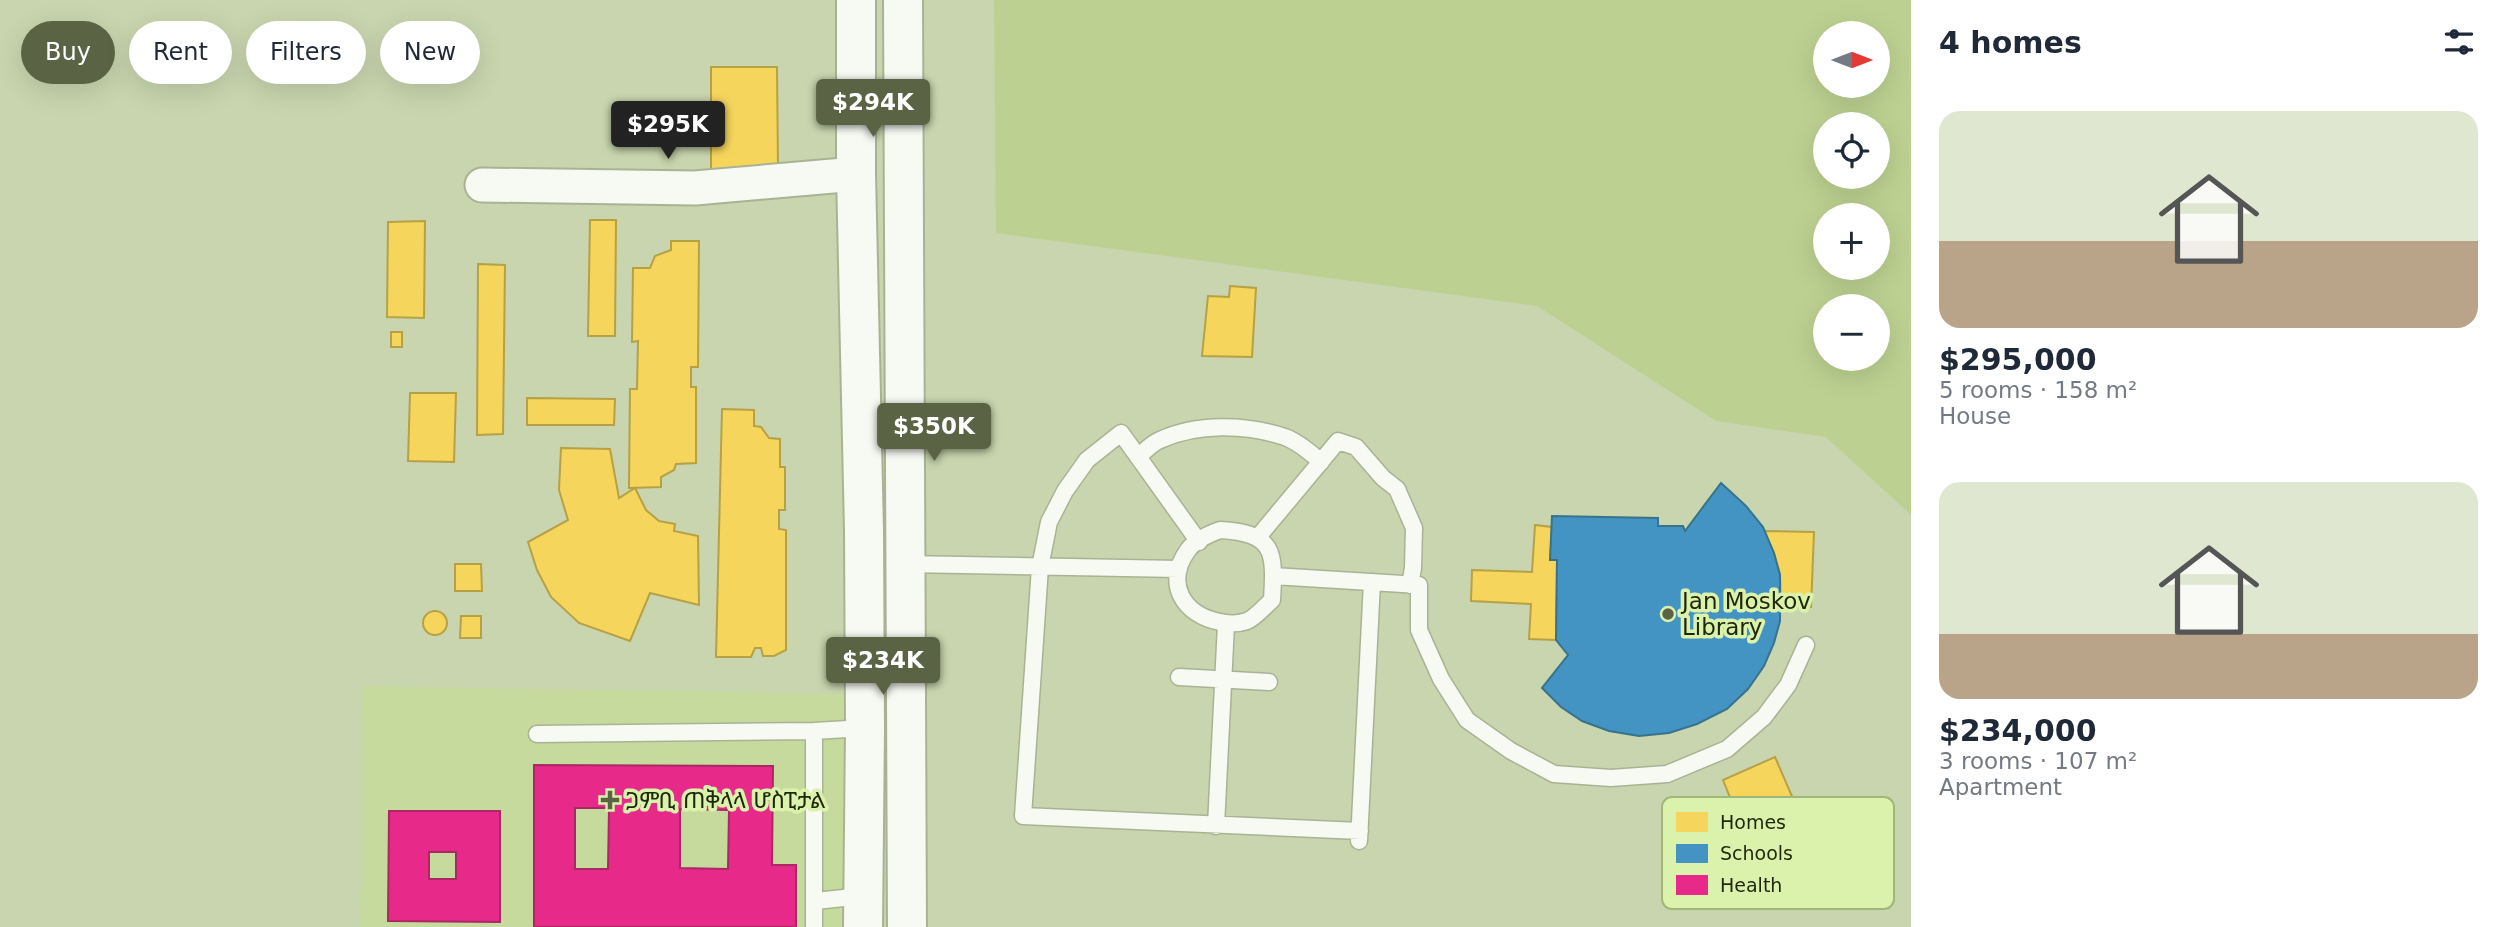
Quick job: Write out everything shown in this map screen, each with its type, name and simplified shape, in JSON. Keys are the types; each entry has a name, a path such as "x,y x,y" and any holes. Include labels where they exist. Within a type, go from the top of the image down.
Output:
{"street":[{"path":"856,0 856,174 866,728 863,911"},
{"path":"903,0 904,726 907,927"},
{"path":"482,185 695,188 856,174 903,162"},
{"path":"866,728 904,726"}],"lane":[{"path":"1138,457 1158,440 1199,429 1232,427 1286,437 1321,462"},
{"path":"1199,541 1121,433 1087,460 1065,491 1049,522 1040,567 1023,816 1360,836 1372,582"},
{"path":"1258,537 1338,441 1356,447 1383,478 1397,489 1414,528 1410,584"},
{"path":"1220,530 1258,537 1273,556 1272,600 1248,621 1226,624 1207,620 1189,610 1178,592 1179,569 1189,549 1199,541 1220,530"},
{"path":"904,564 1179,569"},
{"path":"1273,576 1419,584 1419,630 1441,679 1467,720 1511,751 1555,774 1611,778 1667,774 1727,749 1764,717 1780,696 1788,685 1806,645"},
{"path":"1216,826 1226,624"},
{"path":"1179,677 1269,682"},
{"path":"537,734 814,732 866,728"},
{"path":"814,732 814,927"},
{"path":"815,901 863,911"}],"shaded area":[{"path":"994,0 1911,0 1911,515 1826,437 1716,421 1537,306 996,233"},
{"name":"ጋምቢ ጠቅላላ ሆስፒታል","path":"363,686 850,694 856,927 360,927"}],"building: Homes":[{"path":"711,67 777,67 778,168 711,180"},
{"path":"590,220 616,220 615,336 588,336"},
{"path":"425,221 424,318 387,317 388,222"},
{"path":"671,241 699,241 698,367 691,367 691,387 696,387 696,463 676,464 674,470 661,477 661,487 629,488 630,389 637,389 638,341 632,342 633,268 650,268 655,256 671,250"},
{"path":"478,264 505,265 503,434 477,435"},
{"path":"1230,286 1256,288 1252,357 1202,356 1208,296 1229,297"},
{"path":"391,332 402,332 402,347 391,347"},
{"path":"410,393 456,393 454,462 408,461"},
{"path":"527,398 615,399 614,425 527,425"},
{"path":"722,409 754,410 754,426 761,427 769,438 780,439 780,467 785,467 785,510 779,510 779,529 786,530 786,650 774,656 763,656 761,648 755,648 751,657 716,657"},
{"path":"561,448 610,449 619,498 635,488 646,510 659,521 675,524 674,531 698,536 699,605 650,593 630,641 579,623 551,597 537,570 528,542 568,520 559,490"},
{"path":"1535,525 1552,527 1550,560 1557,560 1556,640 1529,639 1531,604 1471,601 1472,570 1532,572"},
{"path":"1764,531 1814,532 1811,607 1781,608 1780,575"},
{"path":"455,564 481,564 482,591 455,591"},
{"path":"435,611 444,614 447,623 444,632 435,635 426,632 423,623 426,614"},
{"path":"461,616 481,616 481,638 460,638"},
{"path":"1775,757 1792,797 1730,797 1723,780"}],"building: Schools":[{"name":"Jan Moskov Library","path":"1721,483 1746,506 1763,527 1780,575 1780,621 1764,666 1748,689 1727,709 1697,724 1669,733 1639,736 1609,731 1582,721 1561,707 1542,688 1568,655 1556,640 1557,560 1550,560 1552,516 1658,518 1658,526 1683,526 1685,531"}],"building: Health":[{"path":"534,765 773,766 772,865 796,865 796,927 534,927","holes":["575,808 609,808 608,869 575,869","680,809 729,810 728,869 680,868"]},
{"path":"389,811 500,811 500,922 388,921","holes":["429,852 456,852 456,879 429,879"]}],"place":[{"name":"Jan Moskov Library","path":"1668,614"},
{"name":"ጋምቢ ጠቅላላ ሆስፒታል","path":"610,800"}]}
